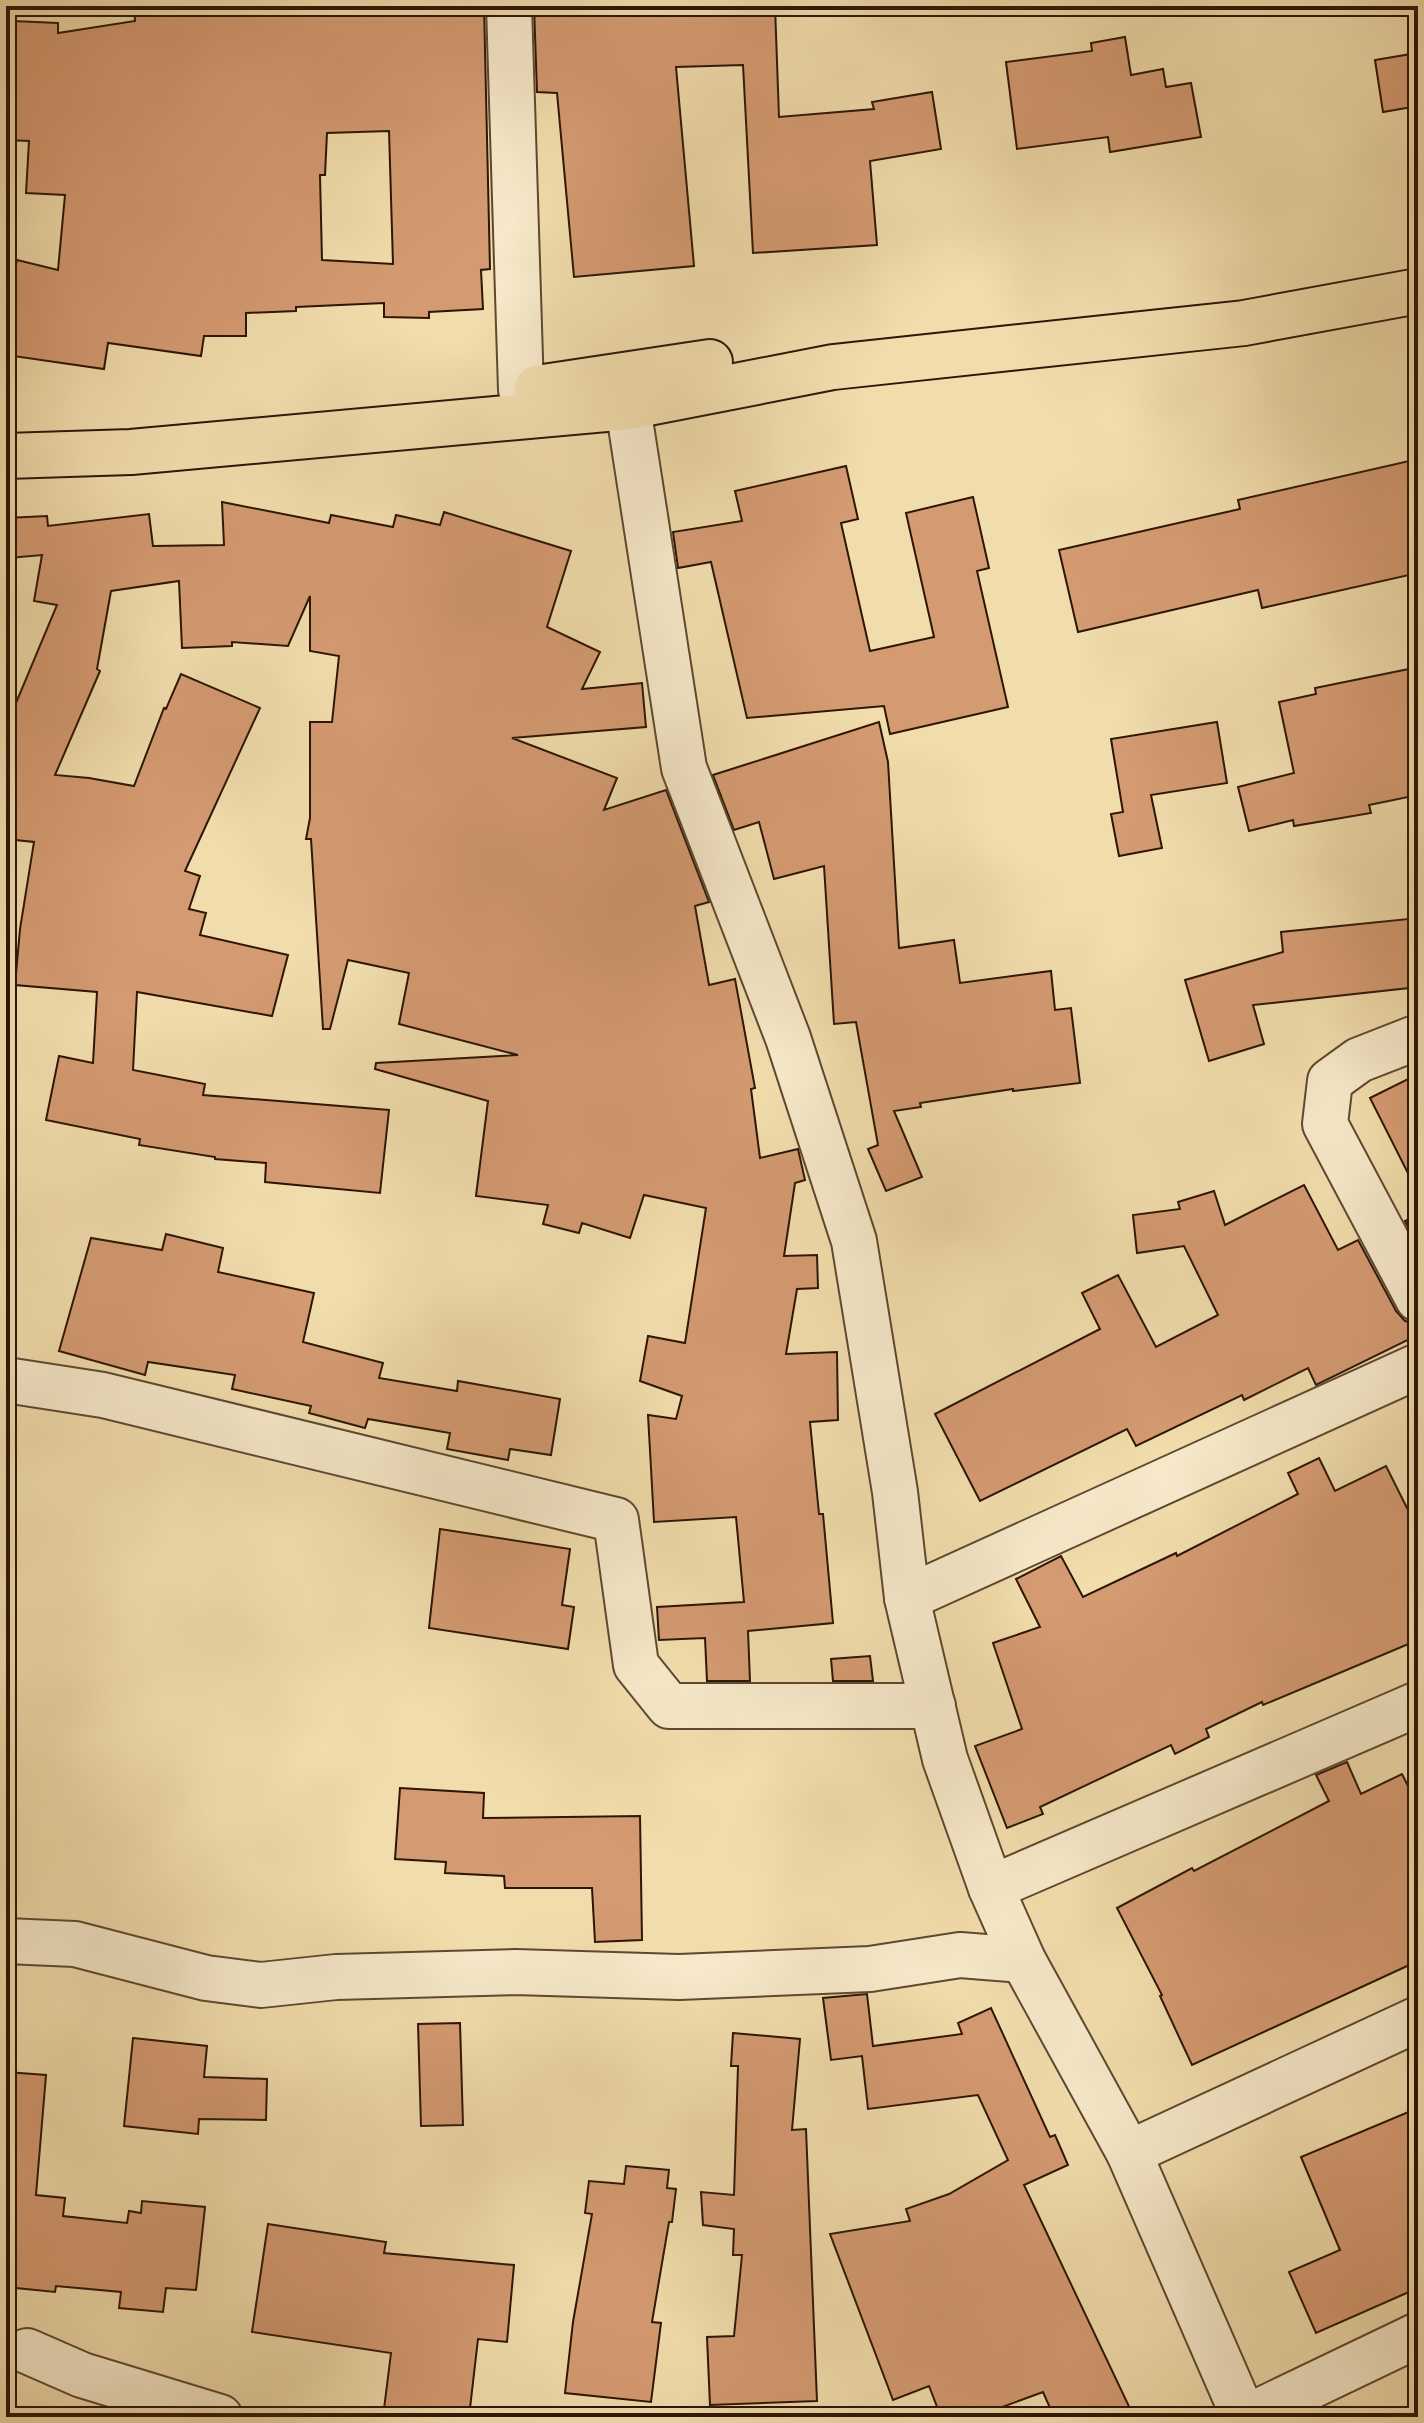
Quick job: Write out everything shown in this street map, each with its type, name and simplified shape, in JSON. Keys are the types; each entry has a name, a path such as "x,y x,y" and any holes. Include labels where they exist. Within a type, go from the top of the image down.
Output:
{"main road":[{"path":"6,434 112,433 400,405 816,347 1231,301 1418,267"},
{"path":"6,456 131,452 628,407 833,367 1244,323 1418,291"}],"street":[{"path":"509,6 521,390"},
{"path":"628,407 684,768 788,1038 854,1241 895,1492 907,1598 945,1759 991,1888 1023,1960 1129,2153 1245,2417 1418,2335"},
{"path":"1418,1037 1359,1060 1330,1081 1325,1124 1418,1299"},
{"path":"907,1598 1418,1366"},
{"path":"6,1380 103,1395 616,1520 636,1665 669,1706 933,1706"},
{"path":"991,1888 1418,1704"},
{"path":"6,1941 75,1944 206,1978 261,1985 336,1977 515,1972 679,1977 870,1969 960,1955 1023,1960"},
{"path":"1129,2153 1418,2019"},
{"path":"27,2351 82,2375 125,2404 220,2417"}],"building":[{"path":"134,6 484,6 490,269 481,270 483,309 429,312 429,318 384,317 384,303 246,313 246,336 204,336 201,356 108,343 104,369 6,355 6,306 17,260 58,270 65,195 26,193 29,141 6,140 6,31 13,31 13,21 58,23 58,33 135,21","holes":["389,131 393,264 322,260 320,175 325,175 327,133"]},
{"path":"534,6 775,6 779,117 874,109 872,102 932,92 941,149 870,161 877,245 753,253 743,65 676,67 694,266 574,277 557,93 537,92"},
{"path":"1125,37 1131,75 1163,69 1166,87 1191,83 1201,137 1110,152 1108,137 1017,149 1006,62 1092,51 1091,43"},
{"path":"1411,54 1418,106 1383,112 1375,60"},
{"path":"1418,459 1418,573 1262,608 1258,590 1078,632 1059,550 1240,509 1238,500"},
{"path":"846,466 858,519 841,523 870,651 934,637 906,513 973,497 989,568 977,571 1008,707 890,734 884,706 747,718 711,562 678,568 673,532 742,521 735,491"},
{"path":"222,502 329,523 331,515 393,527 396,515 440,525 444,512 571,551 547,627 600,652 582,689 642,683 646,727 512,738 617,778 604,810 666,790 709,902 695,906 709,985 735,979 755,1088 751,1089 760,1158 798,1149 805,1180 795,1183 784,1256 817,1255 818,1288 797,1289 786,1354 837,1352 838,1420 810,1422 819,1514 823,1514 833,1623 748,1631 750,1681 707,1681 705,1638 659,1640 657,1607 744,1602 736,1517 654,1522 648,1415 676,1419 682,1396 640,1381 648,1336 685,1343 706,1208 644,1195 630,1238 582,1223 579,1233 543,1224 548,1205 476,1196 488,1101 375,1069 376,1063 518,1055 399,1024 409,973 348,960 330,1029 323,1029 311,839 306,839 310,818 310,722 332,722 339,656 310,651 310,596 288,646 232,642 232,646 182,648 179,581 111,591 97,669 100,671 55,775 134,786 164,708 181,674 260,708 185,871 200,876 189,909 206,913 200,935 288,955 272,1016 137,992 133,1070 205,1084 203,1095 389,1110 380,1193 265,1182 266,1163 215,1159 139,1145 140,1139 46,1120 59,1056 93,1063 97,992 15,985 20,929 34,842 6,839 13,757 6,756 6,724 12,702 16,703 57,605 34,601 42,555 9,558 6,518 47,516 48,526 149,514 153,546 224,545"},
{"path":"1409,669 1418,712 1418,795 1369,805 1371,813 1294,826 1293,820 1249,831 1238,787 1294,773 1279,702 1316,694 1315,688"},
{"path":"879,722 888,762 899,948 954,940 960,983 1051,971 1055,1010 1071,1008 1080,1083 920,1103 921,1107 894,1111 922,1177 886,1191 868,1149 878,1145 856,1022 834,1024 824,866 774,879 759,822 734,830 713,775"},
{"path":"1217,722 1227,783 1151,795 1162,848 1119,856 1111,814 1123,812 1111,739"},
{"path":"1418,918 1418,987 1253,1005 1264,1044 1209,1061 1185,980 1283,952 1281,932"},
{"path":"1418,1074 1418,1193 1370,1098"},
{"path":"1304,1185 1338,1250 1358,1240 1396,1311 1405,1321 1418,1324 1418,1335 1316,1385 1308,1368 1244,1400 1242,1395 1136,1446 1127,1429 980,1501 935,1414 1100,1329 1082,1293 1118,1275 1156,1347 1218,1315 1184,1246 1137,1253 1133,1215 1180,1209 1178,1202 1214,1191 1225,1225"},
{"path":"1418,1215 1418,1246 1405,1221"},
{"path":"166,1234 223,1248 218,1272 314,1293 303,1342 383,1363 379,1378 457,1391 458,1381 560,1399 551,1455 510,1449 508,1460 447,1449 450,1433 368,1419 365,1428 309,1413 311,1406 232,1389 235,1375 148,1362 145,1375 59,1351 91,1238 162,1250"},
{"path":"1319,1458 1335,1491 1386,1466 1418,1530 1418,1640 1263,1705 1262,1702 1206,1729 1209,1737 1175,1754 1171,1745 1040,1807 1043,1814 1007,1828 975,1746 1022,1729 993,1643 1040,1627 1016,1579 1061,1556 1083,1597 1176,1553 1177,1556 1298,1494 1288,1473"},
{"path":"440,1529 570,1549 562,1605 574,1607 568,1649 429,1628"},
{"path":"870,1656 873,1681 833,1681 831,1659"},
{"path":"1347,1762 1361,1794 1402,1774 1418,1806 1418,1961 1192,2065 1162,1995 1117,1908 1329,1801 1316,1775"},
{"path":"400,1788 484,1793 483,1818 640,1816 642,1940 595,1942 592,1888 505,1888 504,1876 445,1873 446,1862 395,1859"},
{"path":"867,1994 873,2046 962,2034 958,2023 991,2008 1050,2137 1055,2135 1068,2165 1024,2185 1134,2417 1054,2417 1043,2392 975,2417 941,2417 929,2386 893,2400 830,2234 910,2221 906,2209 949,2194 1008,2160 978,2095 868,2109 862,2056 831,2060 823,1998"},
{"path":"460,2023 463,2125 421,2126 418,2024"},
{"path":"733,2033 800,2039 792,2130 806,2129 817,2401 710,2405 707,2337 734,2336 742,2255 733,2255 734,2229 703,2225 701,2192 734,2195 738,2066 731,2066"},
{"path":"133,2038 207,2046 204,2077 267,2079 266,2120 199,2119 198,2134 124,2126"},
{"path":"6,2072 46,2075 36,2195 65,2198 63,2216 127,2223 129,2211 141,2213 142,2201 205,2207 196,2290 166,2288 163,2312 119,2308 121,2292 56,2286 55,2292 6,2287"},
{"path":"1418,2108 1418,2288 1316,2333 1289,2272 1340,2250 1301,2157"},
{"path":"626,2166 669,2170 667,2188 676,2189 652,2322 661,2323 651,2402 565,2393 573,2322 592,2214 585,2213 589,2181 624,2184"},
{"path":"268,2224 386,2242 384,2253 514,2265 507,2342 478,2339 469,2417 383,2417 391,2353 252,2332"}]}
